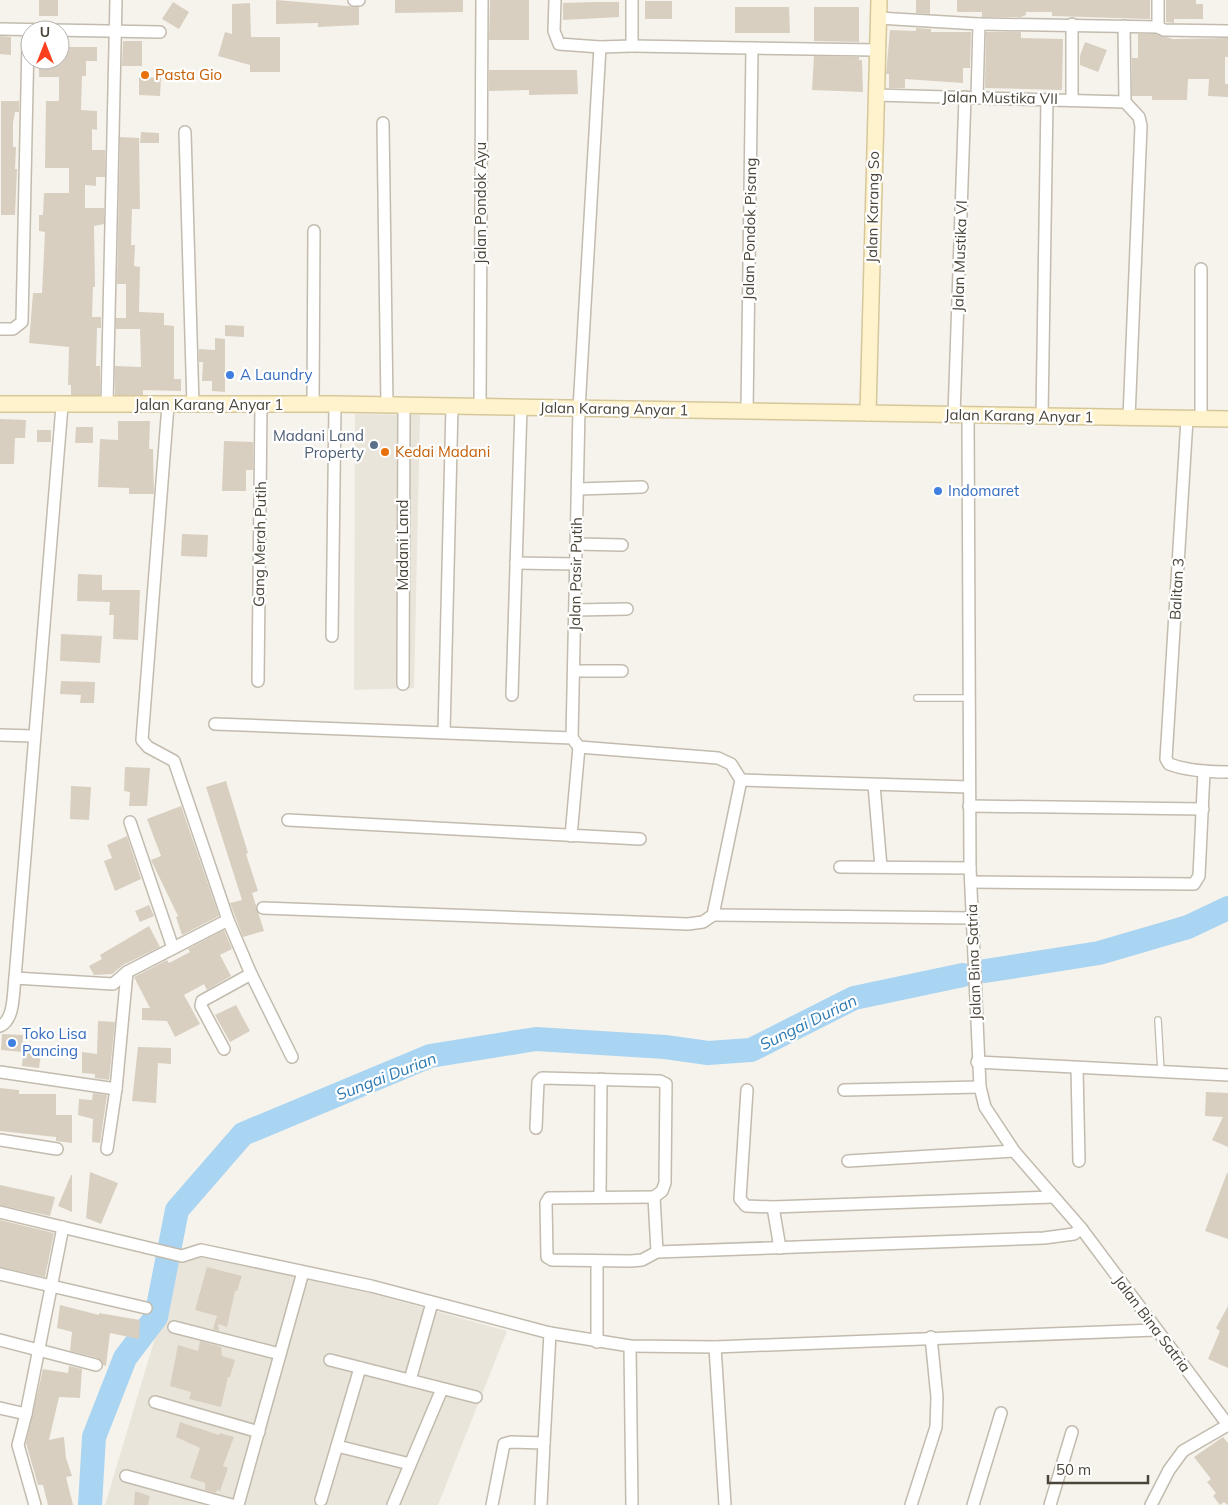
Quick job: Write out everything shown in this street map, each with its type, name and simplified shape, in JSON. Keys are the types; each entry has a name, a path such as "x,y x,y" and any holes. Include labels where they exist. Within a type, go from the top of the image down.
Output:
{"main road":[{"name":"Jalan Karang So","path":"868,413 878,0"},
{"name":"Jalan Karang Anyar 1","path":"0,404 62,406 107,404 261,406 335,404 1228,419"}],"street":[{"path":"107,404 116,0"},
{"name":"Jalan Pondok Ayu","path":"480,407 482,0"},
{"path":"555,0 554,31 559,44 600,47 876,50"},
{"path":"632,0 632,46"},
{"path":"1158,0 1158,27"},
{"path":"878,18 979,24 1072,24 1158,27 1164,30 1228,31"},
{"path":"977,98 979,24"},
{"path":"1072,24 1072,100"},
{"path":"1124,26 1125,102 1139,117 1141,126 1129,418"},
{"path":"0,28 160,32"},
{"name":"Jalan Pasir Putih","path":"571,836 576,743 574,671 579,409 600,47"},
{"name":"Jalan Pondok Pisang","path":"747,411 752,48"},
{"path":"0,328 14,329 22,322 27,70"},
{"name":"Jalan Mustika VII","path":"876,95 1125,102"},
{"name":"Jalan Mustika VI","path":"962,415 965,97"},
{"path":"1042,416 1047,100"},
{"path":"384,123 388,405"},
{"path":"185,132 193,405"},
{"path":"314,231 314,405"},
{"name":"Balitan 3","path":"1201,269 1194,418 1166,758 1169,764 1204,771"},
{"path":"332,636 335,404"},
{"path":"168,405 142,740 148,747 174,761 228,920 251,974 292,1057"},
{"path":"0,1026 10,1016 14,978 62,406"},
{"name":"Gang Merah Putih","path":"258,681 261,406"},
{"name":"Madani Land","path":"402,684 404,406"},
{"path":"444,732 452,406"},
{"path":"512,695 521,407"},
{"name":"Jalan Bina Satria","path":"962,415 969,698 970,868 977,1062 985,1107 1014,1151 1081,1228 1155,1330 1228,1425"},
{"path":"578,489 642,487"},
{"path":"576,544 622,546"},
{"path":"516,563 576,564"},
{"path":"575,610 627,609"},
{"path":"574,671 622,672"},
{"path":"215,724 444,732 576,743 718,758 731,764 741,780 713,915"},
{"path":"0,735 33,736"},
{"path":"971,882 1194,884 1199,876 1204,771 1228,772"},
{"path":"741,780 969,787"},
{"path":"874,785 880,868"},
{"path":"969,806 1203,809"},
{"path":"288,820 640,839"},
{"path":"130,822 173,948"},
{"path":"840,868 970,868"},
{"path":"263,908 688,924 703,922 713,915 972,918"},
{"path":"14,978 109,984 116,982 127,972 228,920"},
{"path":"107,1149 116,1088 127,972"},
{"path":"224,1049 203,1013 202,1001 251,974"},
{"path":"977,1062 1228,1075"},
{"path":"1077,1068 1079,1161"},
{"path":"0,1072 116,1088"},
{"path":"600,1196 601,1079"},
{"path":"536,1128 539,1080 660,1080 666,1084 665,1183 662,1191 654,1197 600,1196 549,1198 546,1203 547,1257 552,1260 642,1260 657,1252 1044,1238 1074,1234 1081,1228"},
{"path":"844,1090 980,1087"},
{"path":"747,1090 741,1202 746,1206 774,1207 1054,1197"},
{"path":"0,1140 57,1149"},
{"path":"848,1162 1014,1151"},
{"path":"654,1197 657,1252"},
{"path":"774,1207 780,1248"},
{"path":"0,1212 182,1256 201,1250 371,1286 550,1333 630,1346 715,1347 931,1337 1155,1330"},
{"path":"35,1505 18,1445 26,1414 63,1227"},
{"path":"597,1261 597,1342"},
{"path":"238,1505 303,1272"},
{"path":"0,1274 146,1308"},
{"path":"410,1380 432,1303"},
{"path":"174,1327 280,1354"},
{"path":"541,1505 550,1333"},
{"path":"911,1505 936,1427 938,1413 931,1337"},
{"path":"0,1340 96,1364"},
{"path":"630,1346 632,1505"},
{"path":"715,1347 726,1505"},
{"path":"330,1360 476,1397"},
{"path":"321,1500 360,1368"},
{"path":"393,1505 442,1389"},
{"path":"155,1402 259,1432"},
{"path":"0,1408 26,1414"},
{"path":"973,1505 1001,1413"},
{"path":"1151,1505 1169,1470 1184,1451 1228,1425"},
{"path":"1050,1505 1072,1432"},
{"path":"492,1505 504,1444 511,1442 544,1443"},
{"path":"337,1446 410,1464"},
{"path":"126,1476 232,1505"}],"lane":[{"path":"917,698 969,698"},
{"path":"1158,1020 1161,1072"}],"shaded area":[{"path":"355,414 420,415 414,688 354,690"},
{"path":"200,1254 341,1285 507,1331 438,1505 105,1505 178,1261"}],"building":[{"path":"39,0 58,0 58,16 39,16"},
{"path":"276,0 359,7 359,25 318,27 318,23 276,24"},
{"path":"395,0 463,0 463,12 395,13"},
{"path":"490,0 529,0 529,40 489,40"},
{"path":"916,0 930,0 930,14 916,13"},
{"path":"957,0 1150,0 1150,19 1052,16 1052,12 1026,12 1026,15 1021,17 982,17 982,12 957,12"},
{"path":"1166,0 1196,0 1196,4 1203,4 1203,19 1174,19 1174,23 1166,22"},
{"path":"645,1 672,1 672,19 645,19"},
{"path":"173,2 189,12 179,29 162,19"},
{"path":"619,2 619,17 563,20 563,3"},
{"path":"250,3 251,37 280,37 280,72 250,72 250,65 218,56 225,32 232,34 232,4"},
{"path":"735,7 789,7 790,33 735,33"},
{"path":"814,7 859,7 859,42 814,41"},
{"path":"916,28 931,29 931,32 971,32 970,68 963,68 963,83 905,79 905,88 889,88 889,74 886,74 890,30 916,31"},
{"path":"986,32 1021,32 1021,38 1063,39 1062,90 985,88"},
{"path":"1138,34 1156,34 1173,39 1228,38 1228,57 1225,57 1225,84 1228,84 1228,97 1208,96 1209,79 1188,79 1187,100 1152,100 1152,96 1132,96 1132,58 1138,58"},
{"path":"0,36 11,37 11,55 0,54"},
{"path":"123,41 142,41 142,66 122,66"},
{"path":"1085,42 1107,50 1098,72 1080,65 1080,56"},
{"path":"70,47 97,47 97,61 86,61 86,76 82,76 81,110 97,111 97,130 92,129 92,150 105,150 105,177 96,177 96,186 85,185 85,208 104,208 104,224 94,226 95,287 93,287 92,317 101,317 101,328 97,328 96,366 100,366 100,395 71,395 71,385 68,385 69,347 29,343 33,293 42,293 45,232 39,231 39,215 43,215 44,193 69,193 69,168 45,168 46,101 59,101 59,77 39,77 39,70 70,70"},
{"path":"814,56 859,57 859,60 862,60 863,92 812,90"},
{"path":"489,70 577,70 578,94 529,95 529,90 489,91"},
{"path":"139,77 161,78 160,96 139,95"},
{"path":"1,101 19,101 19,112 15,112 13,123 13,147 16,147 15,169 17,169 15,215 1,215"},
{"path":"141,132 159,133 159,143 140,143"},
{"path":"120,137 139,138 140,209 132,209 131,245 135,245 134,266 140,267 139,312 164,313 164,325 174,326 174,379 181,379 181,391 143,390 143,395 115,395 115,366 141,367 140,329 116,329 116,318 126,318 126,284 117,284"},
{"path":"225,325 244,326 244,337 225,336"},
{"path":"215,338 225,339 225,392 212,391 212,381 202,381 203,362 199,362 199,349 215,350"},
{"path":"0,419 26,420 25,438 15,438 14,464 0,464"},
{"path":"118,421 150,421 149,449 153,449 154,494 129,494 129,488 98,487 100,439 118,440"},
{"path":"76,427 93,427 93,443 75,443"},
{"path":"37,430 51,430 51,442 37,442"},
{"path":"224,441 253,442 253,470 246,470 246,491 222,491"},
{"path":"182,534 208,535 207,557 181,556"},
{"path":"78,574 102,575 102,590 140,590 138,640 113,639 114,615 109,615 110,602 77,601"},
{"path":"61,634 102,636 100,663 60,661"},
{"path":"61,681 95,682 94,703 80,703 81,695 60,694"},
{"path":"125,767 150,768 147,806 129,806 130,792 124,791"},
{"path":"226,781 258,891 252,893 264,931 243,937 230,903 242,900 206,787"},
{"path":"71,786 91,787 89,820 70,819"},
{"path":"181,806 219,916 182,935 176,917 178,916 151,860 161,856 147,819"},
{"path":"127,836 141,879 115,891 104,861 112,858 107,845"},
{"path":"149,905 154,916 140,922 135,911"},
{"path":"149,926 160,947 123,965 112,974 94,975 89,966 102,959 100,955"},
{"path":"224,930 232,949 220,955 231,976 207,990 204,984 184,995 200,1024 175,1037 167,1021 142,1020 142,1008 150,1008 134,977 167,960 169,963 190,952 188,949"},
{"path":"236,1005 250,1031 230,1042 215,1015"},
{"path":"98,1021 115,1022 109,1080 95,1078 95,1074 82,1073 82,1052 97,1054"},
{"name":"Toko Lisa Pancing","path":"2,1034 23,1035 22,1052 1,1050"},
{"path":"138,1047 171,1048 171,1064 158,1063 156,1103 132,1101"},
{"path":"23,1052 41,1054 39,1068 22,1066"},
{"path":"0,1088 19,1090 19,1094 56,1094 56,1115 72,1115 72,1143 56,1141 56,1137 0,1131"},
{"path":"1206,1092 1228,1093 1228,1147 1212,1140 1223,1117 1205,1116"},
{"path":"93,1093 107,1095 100,1143 92,1142 93,1119 78,1115 79,1099 92,1100"},
{"path":"90,1172 118,1183 101,1224 86,1218"},
{"path":"1228,1173 1228,1239 1205,1231"},
{"path":"72,1175 72,1212 58,1206"},
{"path":"0,1185 55,1197 50,1216 0,1205"},
{"path":"0,1220 54,1233 45,1277 0,1267"},
{"path":"207,1267 242,1276 237,1291 235,1291 227,1327 218,1324 219,1331 213,1329 217,1316 195,1310"},
{"path":"60,1305 99,1315 99,1313 140,1320 139,1339 110,1333 106,1366 98,1358 70,1351 72,1332 57,1328"},
{"path":"1228,1306 1228,1368 1208,1359 1220,1331 1216,1328"},
{"path":"200,1341 221,1347 222,1356 235,1360 230,1377 228,1377 221,1407 189,1399 191,1392 170,1386 178,1345 198,1351"},
{"path":"69,1366 82,1369 80,1398 59,1397 49,1440 64,1437 66,1458 72,1476 66,1477 73,1505 48,1505 43,1485 38,1485 26,1443 43,1369 68,1373"},
{"path":"180,1422 219,1435 220,1433 234,1437 223,1466 228,1468 220,1491 217,1490 216,1493 205,1490 205,1483 190,1478 200,1448 176,1437"},
{"path":"1223,1437 1228,1443 1228,1505 1224,1502 1220,1505 1213,1496 1216,1493 1207,1482 1211,1479 1194,1457"},
{"path":"135,1491 150,1496 148,1505 134,1505"}],"waterway":[{"name":"Sungai Durian","path":"985,971 1099,953 1188,927 1228,908"},
{"name":"Sungai Durian","path":"90,1505 94,1437 125,1358 156,1317 177,1210 243,1134 430,1056 536,1039 665,1047 708,1053 751,1050 854,998 963,975"}],"place":[{"name":"Pasta Gio","path":"145,75"},
{"name":"A Laundry","path":"230,375"},
{"name":"Madani Land Property","path":"374,445"},
{"name":"Kedai Madani","path":"385,452"},
{"name":"Indomaret","path":"938,491"},
{"name":"Toko Lisa Pancing","path":"12,1043"}]}
